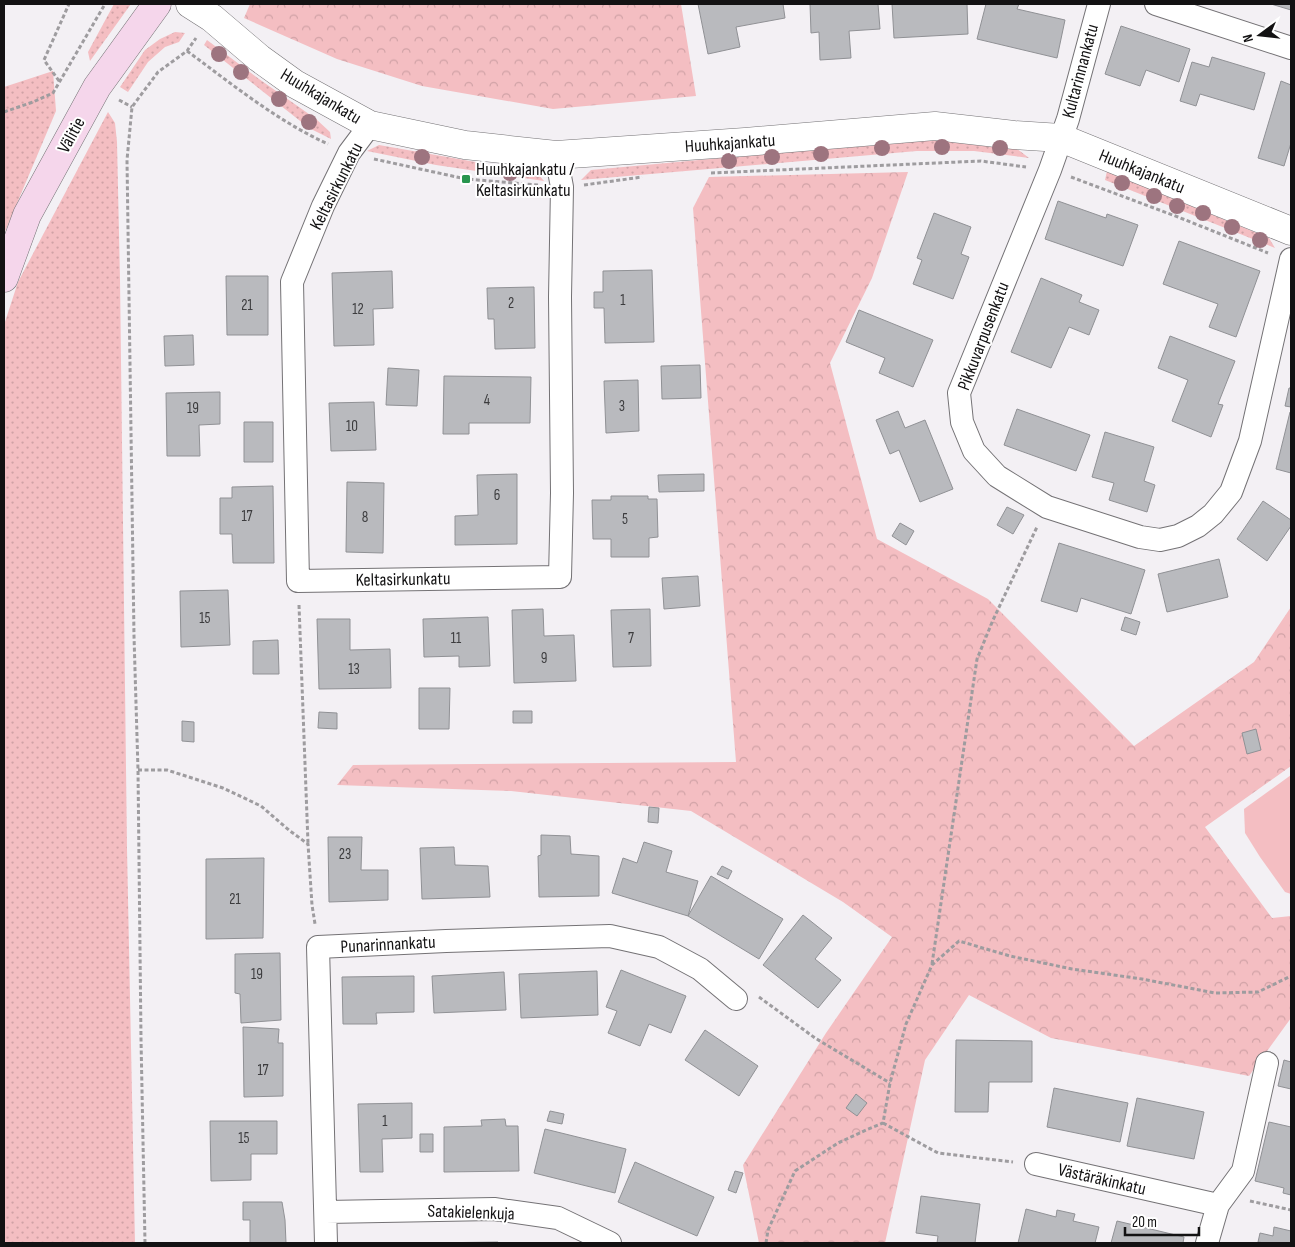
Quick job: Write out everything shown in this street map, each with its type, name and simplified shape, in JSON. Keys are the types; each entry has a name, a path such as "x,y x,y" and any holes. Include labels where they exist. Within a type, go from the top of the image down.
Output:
{"main road":[{"name":"Välitie","path":"4,278 27,215 97,87 157,4"}],"street":[{"name":"Kultarinnankatu","path":"1061,138 1068,119 1099,4"},
{"path":"1156,4 1291,48"},
{"name":"Huuhkajankatu","path":"201,11 259,58 295,84 370,125 465,145 556,155 935,126 1061,138 1291,231"},
{"name":"Keltasirkunkatu","path":"370,125 349,153 323,206 292,282 298,581 560,577 562,487 560,288 562,187 556,155"},
{"name":"Pikkuvarpusenkatu","path":"1061,138 1050,170 959,393 962,422 974,451 997,476 1047,507 1140,537 1160,540 1178,536 1198,526 1213,514 1231,492 1250,441 1291,259"},
{"name":"Punarinnankatu","path":"326,1243 318,947 610,936 660,947 700,969 736,999"},
{"path":"1207,1243 1218,1205 1243,1172 1267,1064"},
{"name":"Västäräkinkatu","path":"1036,1164 1218,1205"},
{"name":"Satakielenkuja","path":"326,1212 494,1210 558,1218 610,1243"}],"path":[{"path":"59,81 44,60 68,4"},
{"path":"4,112 53,93 105,4"},
{"path":"145,1243 127,160 132,107 158,72 187,51 201,11"},
{"path":"883,1123 890,1083 906,1024 932,965 977,659 993,620 1047,507"},
{"path":"298,581 312,905"},
{"path":"138,770 167,770 223,788 261,806 308,844"},
{"path":"932,965 959,941 1010,956 1072,969 1215,992 1258,992 1291,976"},
{"path":"736,999 756,994 815,1038 890,1083"},
{"path":"883,1123 938,1153 1036,1164"},
{"path":"766,1243 768,1230 795,1170 838,1143 883,1123"},
{"path":"1218,1205 1240,1199 1291,1210"}],"green space":[{"path":"114,4 131,4 90,61 88,52"},
{"path":"250,4 681,4 696,96 553,109 422,86 337,59 244,18"},
{"path":"175,32 185,33 179,42 165,47 148,62 128,92 120,87 145,50 160,39"},
{"path":"207,40 316,119 330,132 331,139 309,128 204,45"},
{"path":"53,71 56,111 4,234 4,87"},
{"path":"108,112 115,123 117,142 127,849 135,1243 4,1243 4,325 18,282"},
{"path":"915,140 949,140 1016,148 1029,158 974,151 917,151 581,180 591,170"},
{"path":"379,145 504,167 534,169 544,181 436,165 367,151"},
{"path":"1107,171 1269,238 1275,248 1105,180"},
{"path":"908,172 872,278 830,363 877,539 988,599 1134,746 1254,662 1291,607 1291,766 1205,827 1272,918 1291,916 1291,1018 1249,1076 1051,1038 969,995 925,1060 885,1243 759,1243 743,1165 826,1033 892,937 843,902 691,811 511,791 337,785 353,765 736,762 693,208 709,177"},
{"path":"1291,775 1291,894 1285,892 1245,833 1244,809"}],"building":[{"path":"698,4 783,4 785,18 736,27 740,47 708,54"},
{"path":"810,4 878,4 880,29 849,31 851,58 820,60 819,32 811,33"},
{"path":"892,4 967,4 968,34 894,38"},
{"path":"986,4 1019,4 1017,9 1065,20 1057,58 977,39"},
{"path":"1271,4 1291,4 1291,10"},
{"path":"1121,26 1190,49 1179,82 1146,70 1140,86 1105,74"},
{"path":"1212,57 1265,73 1254,110 1200,94 1196,106 1180,101 1192,62 1209,67"},
{"path":"1281,81 1291,85 1291,143 1284,166 1258,158"},
{"path":"1058,201 1106,218 1107,214 1138,225 1123,266 1045,239"},
{"path":"934,213 971,227 961,254 969,257 953,299 913,284 922,260 917,258"},
{"path":"1179,241 1260,271 1236,337 1209,327 1218,304 1163,284"},
{"path":"652,270 654,342 605,343 604,308 594,308 594,292 603,292 603,271"},
{"path":"392,271 393,308 373,309 374,345 334,346 332,273"},
{"path":"226,276 268,276 268,335 227,335"},
{"path":"1041,278 1082,295 1079,302 1099,310 1089,335 1069,327 1051,368 1011,352"},
{"path":"534,287 535,348 495,349 494,319 488,319 487,288"},
{"path":"859,310 933,340 913,387 879,373 885,358 846,342"},
{"path":"193,335 194,365 165,366 164,336"},
{"path":"1170,336 1235,361 1218,404 1223,405 1211,437 1172,421 1188,380 1158,368"},
{"path":"700,365 701,398 662,399 661,366"},
{"path":"388,368 419,370 417,406 386,405"},
{"path":"444,376 531,377 530,423 469,423 469,434 443,434"},
{"path":"638,380 639,431 606,433 604,381"},
{"path":"1289,388 1291,388 1291,407 1285,406"},
{"path":"220,392 220,424 199,425 200,456 167,456 166,393"},
{"path":"374,402 376,450 331,451 329,403"},
{"path":"1017,409 1090,435 1076,471 1004,445"},
{"path":"898,411 905,428 925,420 953,489 920,502 899,450 890,454 876,420"},
{"path":"1291,412 1291,473 1276,469"},
{"path":"244,422 273,422 273,462 244,462"},
{"path":"1105,432 1154,447 1144,481 1155,485 1147,512 1109,500 1114,483 1092,477"},
{"path":"517,474 517,544 455,545 455,516 478,515 477,475"},
{"path":"704,474 704,491 659,492 658,475"},
{"path":"347,482 384,483 383,553 346,552"},
{"path":"273,486 274,563 233,563 232,534 220,534 220,498 232,498 232,487"},
{"path":"611,496 648,496 648,499 657,499 658,537 649,538 649,557 611,557 611,539 593,539 592,500 611,500"},
{"path":"1263,501 1291,520 1291,526 1267,561 1237,539"},
{"path":"1007,507 1024,515 1013,534 997,525"},
{"path":"900,523 914,531 906,545 892,536"},
{"path":"1059,543 1145,570 1131,614 1081,598 1077,612 1041,601"},
{"path":"1219,559 1228,597 1167,612 1158,574"},
{"path":"698,576 700,606 664,609 662,578"},
{"path":"228,590 230,645 181,647 180,591"},
{"path":"543,609 544,636 574,635 576,681 514,683 512,610"},
{"path":"650,609 651,666 613,667 611,610"},
{"path":"488,617 490,666 459,667 459,656 424,657 423,619"},
{"path":"1125,617 1140,622 1136,635 1121,630"},
{"path":"317,619 350,619 350,650 390,649 391,688 319,689"},
{"path":"278,640 279,674 253,674 253,641"},
{"path":"419,688 450,688 449,729 419,729"},
{"path":"513,711 532,711 532,723 513,723"},
{"path":"319,712 337,713 337,729 318,728"},
{"path":"182,721 194,722 194,742 182,741"},
{"path":"1256,729 1261,750 1247,754 1242,733"},
{"path":"649,807 659,808 658,823 648,822"},
{"path":"541,835 570,836 571,854 599,856 599,896 539,897 538,856 541,855"},
{"path":"328,837 362,837 361,870 388,870 388,900 329,902"},
{"path":"644,842 672,851 666,872 698,881 688,916 612,893 623,858 637,863"},
{"path":"454,847 455,865 488,866 490,897 422,899 420,848"},
{"path":"264,858 263,938 206,939 206,859"},
{"path":"722,866 732,871 728,879 717,874"},
{"path":"711,876 783,919 759,959 688,916"},
{"path":"803,915 832,938 815,959 841,980 818,1008 763,965"},
{"path":"280,953 281,1020 241,1023 240,994 235,993 235,954"},
{"path":"621,970 686,996 671,1033 649,1024 640,1046 608,1033 617,1011 606,1007"},
{"path":"597,971 598,1015 521,1018 519,974"},
{"path":"504,972 506,1010 434,1013 432,976"},
{"path":"414,976 414,1012 376,1013 377,1024 343,1024 342,977"},
{"path":"243,1027 279,1029 278,1043 283,1043 283,1096 244,1097"},
{"path":"705,1030 758,1066 739,1096 685,1060"},
{"path":"956,1040 1032,1041 1032,1082 989,1082 988,1112 955,1112"},
{"path":"1284,1060 1291,1062 1291,1089 1278,1086"},
{"path":"1054,1088 1128,1103 1120,1142 1047,1127"},
{"path":"856,1094 867,1103 857,1116 846,1108"},
{"path":"1137,1098 1204,1112 1194,1159 1127,1146"},
{"path":"412,1103 412,1138 382,1139 383,1172 360,1172 358,1104"},
{"path":"550,1111 564,1114 562,1124 547,1121"},
{"path":"505,1119 506,1126 518,1126 519,1171 444,1172 444,1127 482,1126 481,1120"},
{"path":"210,1121 277,1121 277,1154 251,1154 251,1180 211,1181"},
{"path":"1269,1122 1291,1127 1291,1195 1283,1193 1284,1188 1255,1181"},
{"path":"545,1129 626,1149 615,1193 534,1173"},
{"path":"420,1134 433,1134 433,1152 420,1152"},
{"path":"635,1162 714,1197 697,1236 618,1202"},
{"path":"735,1171 743,1173 736,1193 728,1190"},
{"path":"921,1196 980,1204 975,1243 937,1243 938,1236 916,1233"},
{"path":"243,1202 282,1202 286,1243 250,1243 250,1220 243,1220"},
{"path":"1026,1209 1056,1217 1057,1210 1075,1214 1073,1221 1099,1227 1095,1243 1018,1243"},
{"path":"1117,1221 1184,1237 1183,1243 1111,1243"},
{"path":"1274,1227 1291,1231 1291,1243 1258,1242 1260,1233 1273,1236"},
{"path":"498,1242 498,1243 426,1243"}],"place":[{"name":"Huuhkajankatu / Keltasirkunkatu","path":"466,179"}]}
